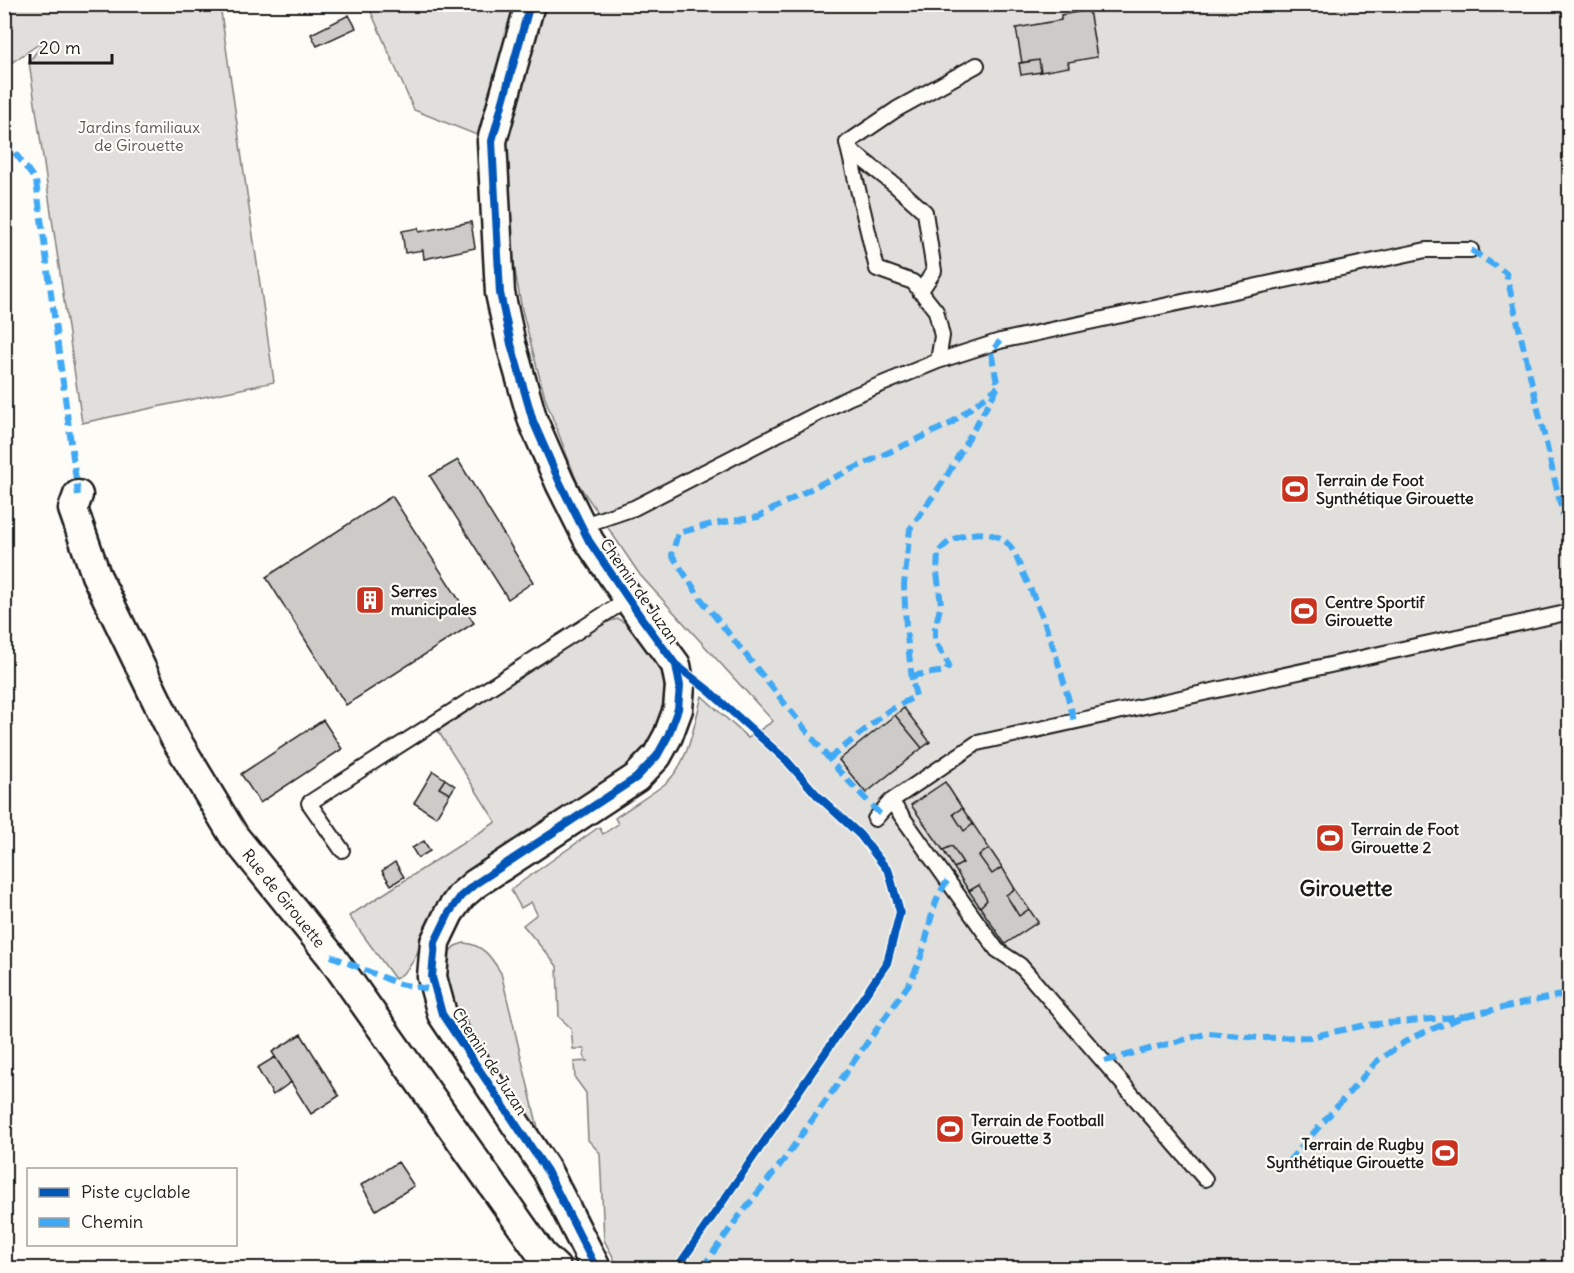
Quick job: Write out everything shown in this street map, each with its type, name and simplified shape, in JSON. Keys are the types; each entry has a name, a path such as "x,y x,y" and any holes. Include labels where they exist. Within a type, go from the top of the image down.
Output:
{"street":[{"name":"Chemin de Juzan","path":"530,4 492,141 500,293 511,344 533,421 589,541 676,665 680,686 678,709 669,736 657,756 636,778 475,884 461,896 448,913 435,942 432,977 442,1014 547,1171 596,1269"},
{"name":"Rue de Girouette","path":"78,495 74,510 96,575 175,738 234,836 331,956 542,1255 555,1269"}],"lane":[{"path":"938,361 942,336 936,311 913,282 877,269 847,143 897,109 976,65"},
{"path":"848,148 925,212 934,271 920,292"},
{"path":"581,526 634,508 849,398 938,361 1000,341 1426,250 1471,250"},
{"path":"342,850 309,803 628,599"},
{"path":"875,819 891,801 977,743 1569,612"},
{"path":"891,801 997,950 1020,965 1205,1179"}],"green space":[{"name":"Jardins familiaux de Girouette","path":"4,5 220,5 274,382 82,423 29,62 45,40 5,67"},
{"name":"Centre Sportif Girouette","path":"368,5 1569,5 1569,1268 619,1268 604,1240 600,1153 588,1140 586,1093 575,1078 574,1062 587,1061 584,1056 585,1049 573,1049 571,1028 559,1017 557,966 523,925 537,914 531,902 521,908 511,890 599,827 603,834 618,824 615,818 654,792 674,775 685,754 702,696 748,738 773,721 640,575 577,482 545,398 522,310 492,141 414,110"},
{"path":"618,619 624,622 645,646 662,673 664,690 662,709 650,743 621,772 485,862 445,894 432,915 413,962 395,979 349,916 496,822 438,731 591,630"},
{"path":"464,943 482,949 501,973 539,1132 453,1006 446,977 445,956 455,946"}],"building":[{"path":"1089,10 1097,57 1068,62 1069,67 1041,72 1039,60 1022,63 1016,28 1061,20 1061,15"},
{"path":"349,15 356,28 317,46 311,34"},
{"path":"1039,60 1041,72 1021,75 1019,63"},
{"path":"471,222 475,248 424,259 423,250 405,253 402,231 418,228 419,232"},
{"path":"458,460 533,582 508,599 430,476"},
{"name":"Serres municipales","path":"392,496 474,623 346,705 266,577"},
{"path":"904,708 930,742 922,748 895,715"},
{"path":"895,715 922,748 866,793 839,760"},
{"path":"323,720 342,749 260,803 241,774"},
{"path":"433,771 445,779 439,788 450,794 436,817 414,803"},
{"path":"445,779 455,786 450,794 439,788"},
{"path":"945,782 962,808 953,814 964,831 973,824 989,848 979,856 992,874 1002,867 1015,889 1006,895 1019,916 1029,909 1038,922 1005,944 980,907 987,900 979,885 969,891 954,868 963,863 952,846 943,850 911,805"},
{"path":"962,808 973,824 964,831 953,814"},
{"path":"424,841 430,851 418,858 412,848"},
{"path":"952,846 963,863 954,868 943,850"},
{"path":"989,848 1002,867 992,874 979,856"},
{"path":"395,862 404,877 391,885 382,871"},
{"path":"979,885 987,900 980,907 969,891"},
{"path":"1015,889 1029,909 1019,916 1006,895"},
{"path":"301,1034 339,1096 311,1114 272,1052"},
{"path":"275,1057 291,1082 273,1095 257,1068"},
{"path":"398,1162 414,1186 376,1210 361,1185"}],"marked path":[{"path":"4,138 36,181 78,495"},
{"path":"1471,250 1506,273 1570,545"},
{"path":"912,680 904,585 910,529 945,479 998,387 991,352 1000,341"},
{"path":"880,814 838,770 701,599 672,555 678,533 712,524 758,517 818,485 950,424 998,387"},
{"path":"829,759 888,711 916,696 912,680 916,675 946,671 949,665 935,641 935,628 941,604 937,573 938,552 950,541 972,534 999,537 1009,544 1014,552 1046,628 1074,721"},
{"path":"702,1268 783,1161 911,981 922,954 935,905 948,880"},
{"path":"331,956 399,984 435,990"},
{"path":"1288,1162 1377,1061 1412,1037 1465,1016 1570,993"},
{"path":"1105,1061 1209,1033 1259,1038 1310,1037 1366,1025 1465,1016"}],"cycle path":[{"path":"530,4 492,141 500,293 511,344 533,421 589,541 676,665 680,686 678,709 668,736 657,756 636,778 475,884 461,896 449,913 435,942 432,977 442,1014 547,1171 596,1268"},
{"path":"676,665 708,690 786,760 817,795 860,835 889,872 900,912 887,963 677,1268"}],"place":[{"name":"Terrain de Foot Synthétique Girouette","path":"1295,489"},
{"name":"Serres municipales","path":"370,600"},
{"name":"Centre Sportif Girouette","path":"1304,611"},
{"name":"Terrain de Foot Girouette 2","path":"1330,838"},
{"name":"Terrain de Football Girouette 3","path":"950,1129"},
{"name":"Terrain de Rugby Synthétique Girouette","path":"1445,1153"}],"district":[{"name":"Girouette","path":"1346,888"}]}
